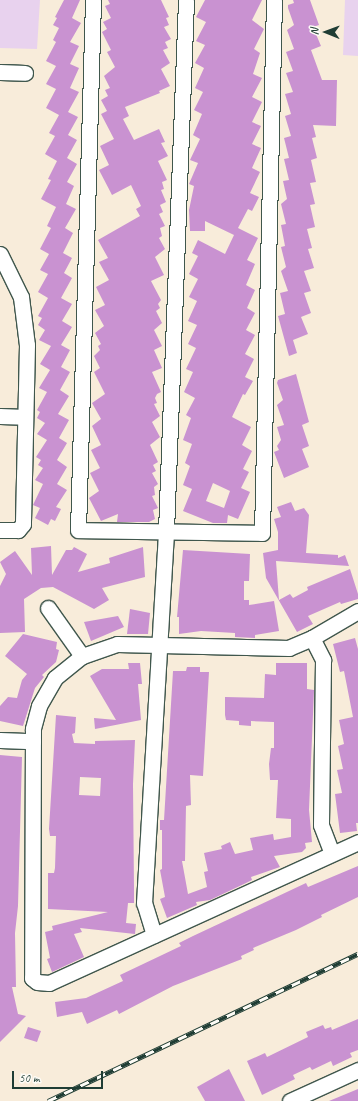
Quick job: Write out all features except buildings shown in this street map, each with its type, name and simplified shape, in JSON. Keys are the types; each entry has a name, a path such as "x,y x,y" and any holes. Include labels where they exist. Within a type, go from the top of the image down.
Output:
{"street":[{"path":"93,0 78,530 262,533 274,0"},
{"path":"154,935 144,903 166,531 186,0"},
{"path":"0,72 25,73"},
{"path":"0,254 13,277 25,315 23,524 18,530 0,530"},
{"path":"0,416 25,417"},
{"path":"48,608 82,656"},
{"path":"358,611 300,644 276,649 117,644 82,656 68,666 46,691 34,721 32,978 37,982 49,983 358,842"},
{"path":"312,638 323,660 321,825 332,853"},
{"path":"0,740 33,741"},
{"path":"290,1101 358,1070"}],"shaded area":[{"path":"0,0 40,0 37,49 0,48"},
{"path":"345,0 358,0 358,56 343,55"}],"railway":[{"path":"48,1101 358,954"}]}
